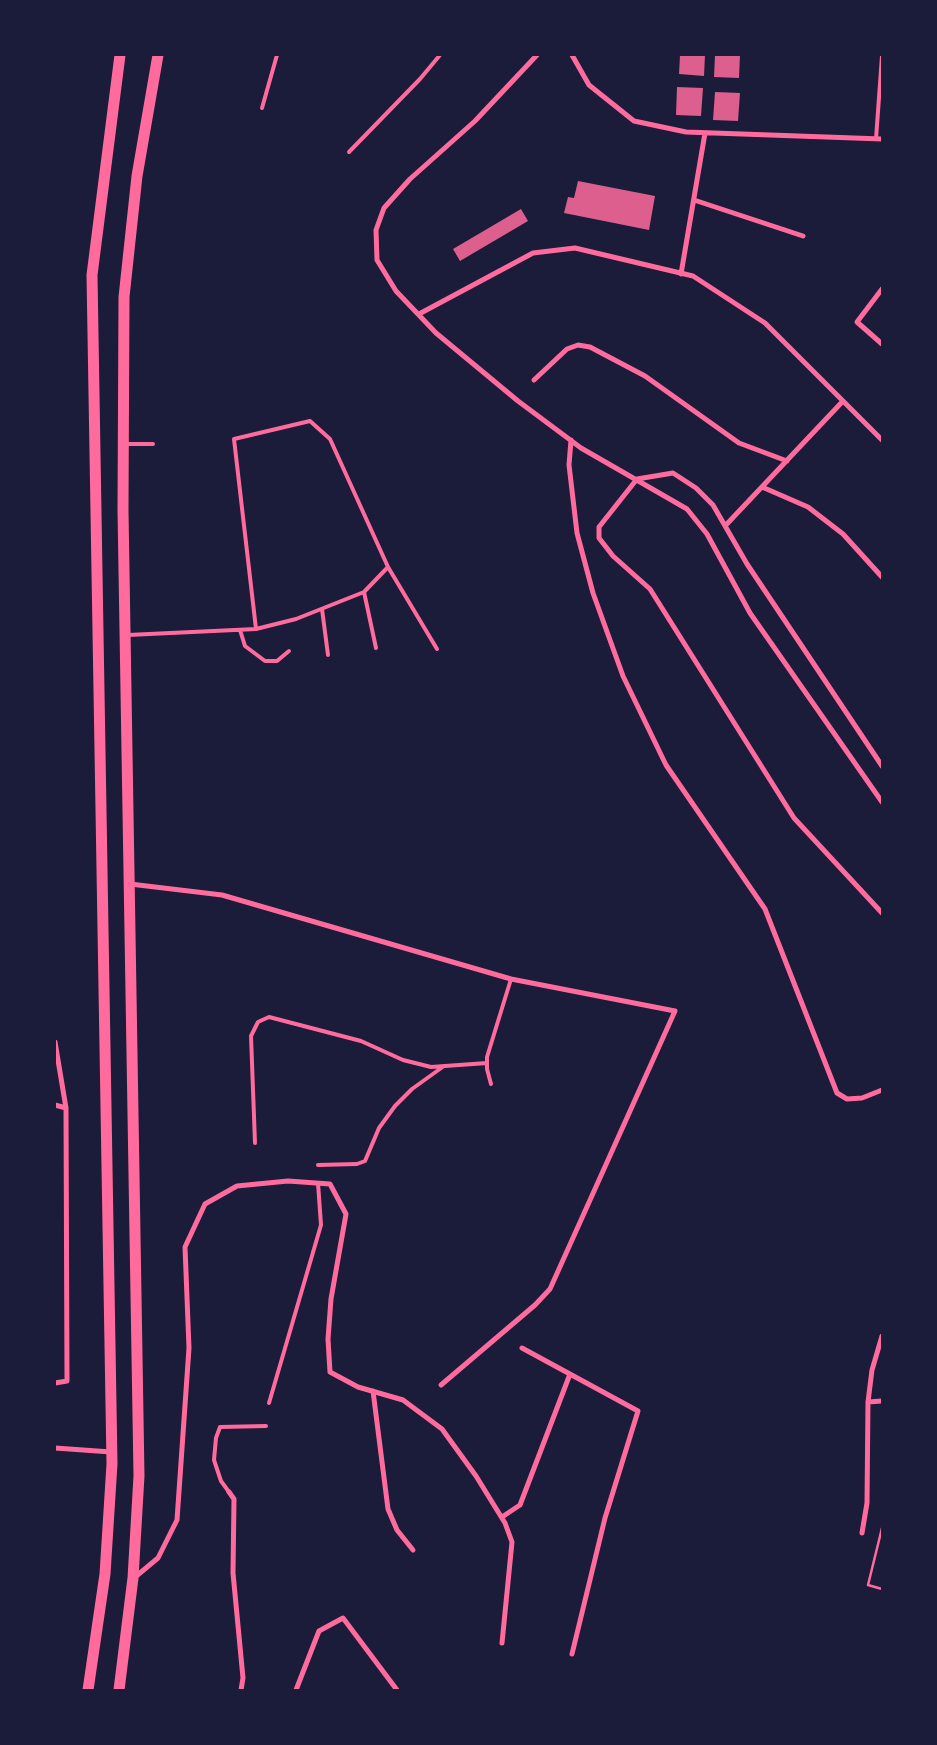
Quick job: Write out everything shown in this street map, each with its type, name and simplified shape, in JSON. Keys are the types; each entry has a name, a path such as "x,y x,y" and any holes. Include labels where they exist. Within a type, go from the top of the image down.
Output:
{"highway":[{"path":"88,1690 105,1574 112,1452 92,275 120,55"},
{"path":"120,1690 133,1578 139,1476 123,444 124,297 137,176 158,55"}],"street":[{"path":"537,55 475,121 410,178 384,208 376,230 377,260 396,291 436,333 511,395 571,440 687,509 706,534 750,613 882,802"},
{"path":"572,55 589,84 634,121 686,132 879,139"},
{"path":"681,274 705,133"},
{"path":"694,200 803,236"},
{"path":"419,314 533,253 575,248 692,276 765,323 882,440"},
{"path":"882,289 858,322 882,344"},
{"path":"534,380 567,349 578,345 590,347 645,376 739,443 787,461"},
{"path":"725,526 843,401"},
{"path":"571,440 569,464 577,533 593,593 623,676 666,765 765,909 837,1093 847,1099 862,1098 882,1090"},
{"path":"882,766 747,564 713,505 696,488 673,473 637,479 599,527 599,538 613,556 650,589 794,818 882,913"},
{"path":"762,487 808,507 843,534 882,577"},
{"path":"130,884 222,895 510,978 674,1011 550,1289 536,1305 441,1385"},
{"path":"55,1042 66,1108 67,1381 55,1383"},
{"path":"55,1105 66,1108"},
{"path":"133,1578 158,1558 177,1520 190,1348 185,1247 197,1221 206,1204 237,1186 288,1181 330,1184 346,1214 330,1299 328,1339 330,1372 358,1387 403,1400 442,1429 476,1476 502,1517 512,1542 502,1643"},
{"path":"862,1533 868,1503 868,1402 872,1370 882,1336"},
{"path":"522,1348 638,1411 605,1518 572,1654"},
{"path":"502,1517 520,1505 570,1374"},
{"path":"373,1391 388,1509 398,1530 414,1550"},
{"path":"868,1402 882,1401"},
{"path":"55,1448 112,1452"},
{"path":"229,1492 234,1499 233,1573 243,1678 241,1690"},
{"path":"296,1690 319,1630 343,1618 397,1690"}],"lane":[{"path":"262,108 277,55"},
{"path":"349,152 420,79 440,55"},
{"path":"879,139 882,56"},
{"path":"256,629 234,439 310,421 330,439 388,567 437,649"},
{"path":"123,444 153,444"},
{"path":"126,635 256,629 296,619 364,592 388,567"},
{"path":"364,592 376,648"},
{"path":"322,608 328,655"},
{"path":"240,630 245,646 265,662 277,661 288,651"},
{"path":"491,1084 487,1063 510,978"},
{"path":"255,1143 251,1036 258,1022 269,1017 361,1041 403,1060 431,1067 487,1063"},
{"path":"318,1165 357,1164 365,1161 380,1128 395,1106 412,1089 444,1066"},
{"path":"270,1403 321,1225 318,1183"},
{"path":"229,1492 221,1481 214,1460 216,1438 220,1427 266,1426"}],"path":[{"path":"882,1528 868,1585 882,1589"}],"building":[{"path":"680,55 705,55 704,76 679,74"},
{"path":"715,55 740,55 739,78 714,77"},
{"path":"677,87 703,88 701,116 676,115"},
{"path":"715,92 740,93 738,121 713,120"},
{"path":"578,181 655,196 649,230 564,213 568,197 574,198"},
{"path":"521,209 528,221 460,261 453,249"}]}
